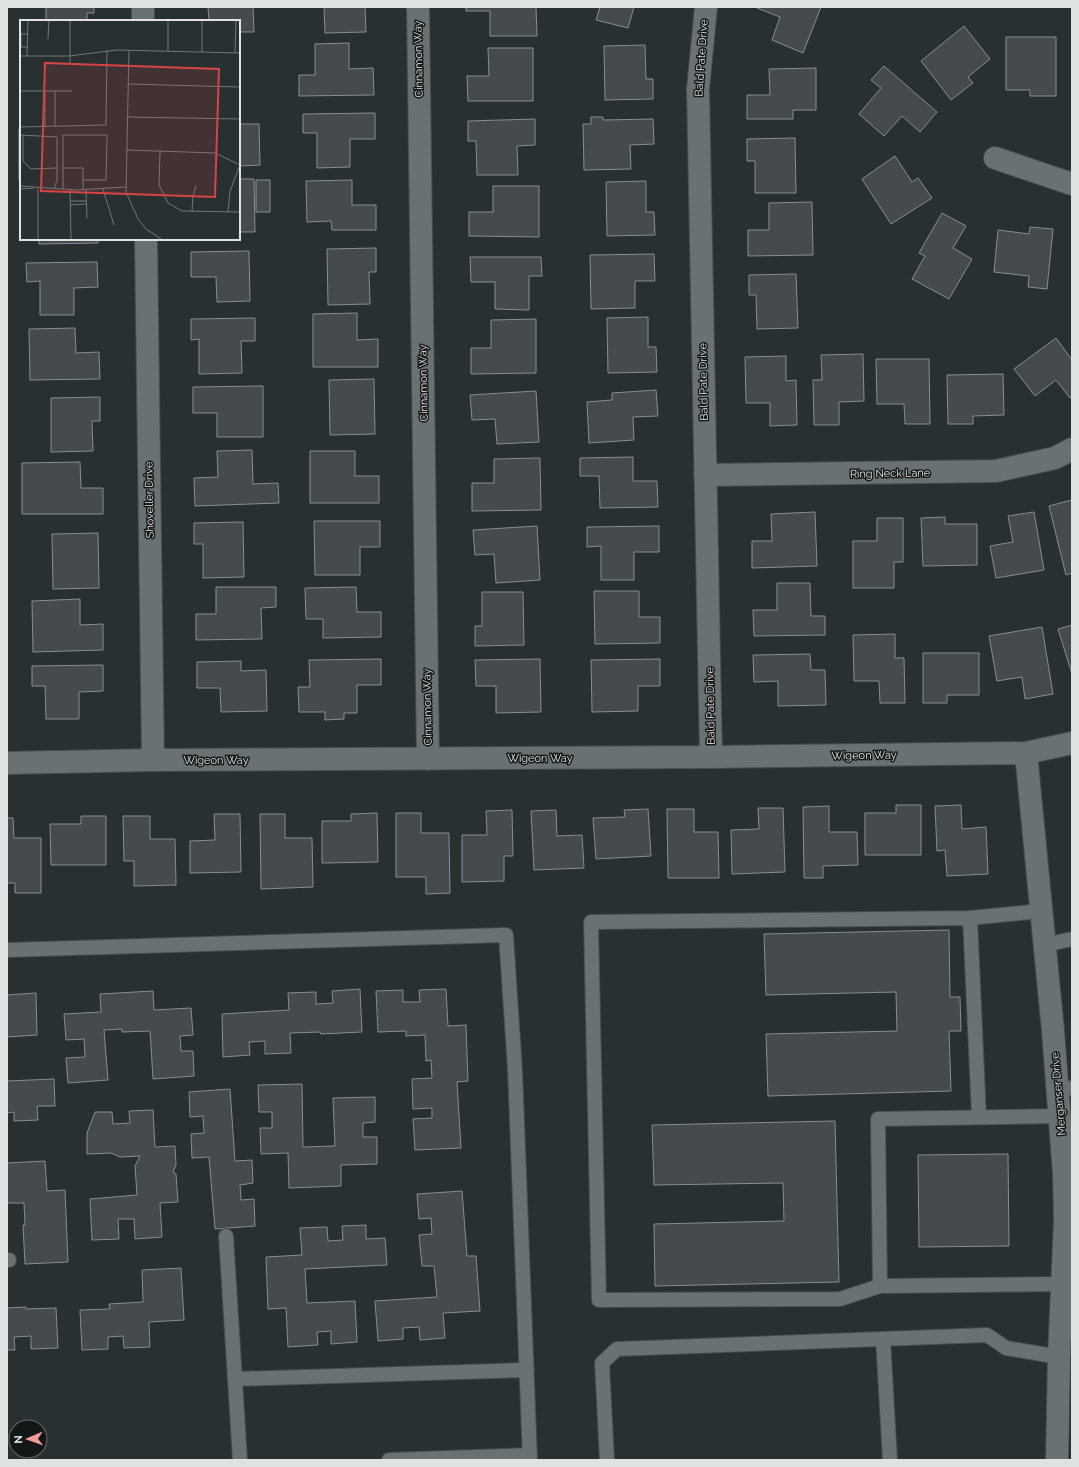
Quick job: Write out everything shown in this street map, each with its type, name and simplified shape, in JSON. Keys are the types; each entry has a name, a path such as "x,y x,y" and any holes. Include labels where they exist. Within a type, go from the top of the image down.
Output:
{"street":[{"path":"143,7 143,20"},
{"name":"Cinnamon Way","path":"418,7 428,759"},
{"name":"Bald Pate Drive","path":"706,7 698,88 711,757"},
{"path":"995,158 1072,184"},
{"name":"Shoveller Drive","path":"146,240 153,760"},
{"name":"Ring Neck Lane","path":"705,475 996,471 1054,458 1072,449"},
{"name":"Wigeon Way","path":"7,763 153,760 711,757 1026,753 1072,743"},
{"name":"Merganser Drive","path":"1026,753 1045,945 1065,1089 1060,1116 1069,1220 1062,1284 1057,1460"}],"lane":[{"path":"1042,912 970,918 591,922 599,1300 840,1299 880,1286 1062,1284"},
{"path":"970,918 978,1117"},
{"path":"7,950 506,935 514,1070 530,1458 389,1460"},
{"path":"1045,945 1072,939"},
{"path":"880,1286 878,1119 1060,1116"},
{"path":"226,1236 240,1460"},
{"path":"607,1460 602,1363 617,1349 987,1335 1006,1348 1059,1358"},
{"path":"883,1339 890,1460"},
{"path":"235,1379 527,1370"}],"building":[{"path":"46,7 94,7 94,13 87,13 87,20 46,20"},
{"path":"208,7 253,7 254,32 240,32 240,20 209,20"},
{"path":"324,7 365,7 366,32 325,33"},
{"path":"466,7 536,7 537,36 490,36 490,11 466,11"},
{"path":"600,7 634,7 628,28 596,20"},
{"path":"821,7 803,53 772,40 780,17 757,8"},
{"path":"964,26 990,59 968,77 973,83 951,100 921,61"},
{"path":"1006,37 1056,37 1056,96 1030,96 1030,90 1006,90"},
{"path":"349,43 349,69 373,68 374,95 299,96 299,75 315,75 315,44"},
{"path":"645,45 646,79 653,79 653,99 605,100 604,46"},
{"path":"488,48 533,48 533,101 468,101 467,76 489,76"},
{"path":"884,66 937,112 920,132 902,116 884,136 859,114 881,88 871,80"},
{"path":"816,68 816,110 793,110 793,119 747,119 747,95 770,95 769,69"},
{"path":"375,113 375,139 350,139 350,167 317,168 317,133 303,133 303,114"},
{"path":"591,117 603,117 603,120 653,119 654,144 630,145 631,169 584,170 583,124 591,124"},
{"path":"535,119 535,145 517,146 518,175 477,175 476,141 468,141 468,121"},
{"path":"240,124 259,124 260,165 240,166"},
{"path":"19,129 20,129 20,180"},
{"path":"795,138 796,193 755,193 755,161 747,161 747,139"},
{"path":"895,156 912,182 918,178 932,198 891,224 862,179"},
{"path":"240,179 254,179 255,232 240,232"},
{"path":"256,180 270,180 270,212 256,212"},
{"path":"352,180 352,205 376,205 376,230 332,230 331,221 307,222 306,181"},
{"path":"646,181 646,212 654,212 655,235 607,236 606,182"},
{"path":"493,186 539,186 539,237 469,236 469,212 493,212"},
{"path":"812,202 813,255 748,256 748,230 769,230 769,203"},
{"path":"942,213 966,226 953,248 972,259 949,299 912,279 925,256 919,253"},
{"path":"1030,227 1053,229 1047,289 1028,287 1029,276 994,272 998,230 1029,234"},
{"path":"39,240 98,240 98,243 39,244"},
{"path":"376,248 376,272 369,272 370,304 328,305 327,249"},
{"path":"249,251 250,301 217,302 216,277 191,277 191,252"},
{"path":"654,254 655,281 635,281 635,308 591,309 590,255"},
{"path":"470,257 541,257 542,276 529,276 529,310 495,309 495,282 471,282"},
{"path":"97,262 98,287 74,288 74,315 40,315 40,281 27,282 26,263"},
{"path":"796,274 798,328 757,329 756,295 749,295 749,275"},
{"path":"357,313 357,340 378,339 378,367 313,367 313,314"},
{"path":"648,317 648,347 656,347 657,372 608,373 607,318"},
{"path":"255,318 255,341 241,341 242,373 199,374 199,339 191,340 191,319"},
{"path":"536,319 536,373 471,374 471,348 491,348 491,320"},
{"path":"75,328 76,353 99,352 100,379 30,380 29,329"},
{"path":"1056,338 1072,360 1072,396 1070,398 1056,380 1035,396 1014,369"},
{"path":"863,354 864,401 839,402 839,425 814,425 813,380 822,380 821,355"},
{"path":"786,356 786,381 796,380 797,425 770,426 770,403 746,403 745,357"},
{"path":"876,359 929,359 930,424 905,424 904,404 877,404"},
{"path":"1003,374 1004,415 973,416 973,424 948,424 947,375"},
{"path":"374,379 375,434 330,435 329,380"},
{"path":"263,386 263,437 217,437 217,413 193,413 193,387"},
{"path":"656,390 658,416 633,417 634,440 589,443 587,402 612,400 612,393"},
{"path":"536,391 539,442 497,444 495,419 472,420 470,395"},
{"path":"100,397 100,421 92,421 93,451 51,452 51,398"},
{"path":"252,450 253,484 278,483 279,503 195,506 194,478 218,477 217,451"},
{"path":"310,451 355,451 355,476 379,476 379,503 310,503"},
{"path":"633,457 633,481 657,481 658,507 600,508 599,476 580,476 580,458"},
{"path":"540,458 541,510 472,511 472,483 494,483 494,459"},
{"path":"80,462 81,488 103,488 103,514 22,514 22,463"},
{"path":"1072,500 1072,573 1066,575 1049,506"},
{"path":"815,512 817,566 752,568 752,541 772,541 771,514"},
{"path":"1034,512 1044,570 996,578 990,546 1013,542 1008,516"},
{"path":"945,517 945,524 977,524 977,565 923,566 921,518"},
{"path":"877,518 903,518 903,562 894,562 894,588 853,588 853,541 877,541"},
{"path":"314,521 380,521 380,547 360,547 360,575 315,575"},
{"path":"243,522 244,577 203,578 203,544 194,544 194,523"},
{"path":"537,526 540,580 496,583 494,554 475,555 473,530"},
{"path":"659,526 659,552 634,552 634,580 601,580 601,546 587,547 587,527"},
{"path":"98,533 99,588 53,589 52,534"},
{"path":"777,583 810,583 811,616 825,616 825,635 754,636 753,610 777,610"},
{"path":"216,587 276,587 276,607 261,608 262,639 196,640 196,614 216,614"},
{"path":"356,587 357,612 381,612 381,637 323,638 323,619 306,619 305,588"},
{"path":"594,591 639,591 639,617 660,617 660,643 595,644"},
{"path":"482,592 523,592 524,645 475,646 475,626 482,626"},
{"path":"80,599 80,625 103,624 103,650 33,652 32,601"},
{"path":"1072,625 1072,674 1058,629"},
{"path":"1042,627 1053,694 1025,699 1022,677 997,681 989,636"},
{"path":"895,634 895,658 904,658 905,703 880,703 879,681 854,681 853,635"},
{"path":"923,653 979,653 979,695 947,695 947,703 923,703"},
{"path":"810,654 811,670 825,670 826,705 778,706 778,681 754,682 753,655"},
{"path":"381,659 381,685 357,685 357,713 344,713 344,719 325,720 325,712 299,712 298,687 310,687 309,660"},
{"path":"540,659 541,712 496,713 496,686 476,686 475,660"},
{"path":"660,659 660,686 638,686 638,711 592,712 591,660"},
{"path":"241,661 241,671 266,670 267,711 221,712 220,688 197,688 197,662"},
{"path":"103,665 103,691 79,692 79,719 46,719 45,686 32,686 32,666"},
{"path":"896,805 921,805 921,855 865,855 865,813 896,813"},
{"path":"961,805 962,829 986,827 988,874 947,876 945,850 937,851 935,806"},
{"path":"829,806 829,832 857,832 858,865 823,866 823,878 804,878 803,807"},
{"path":"758,808 783,808 785,872 732,874 731,830 759,829"},
{"path":"648,809 651,856 596,859 593,818 625,817 624,810"},
{"path":"667,809 694,809 694,832 718,832 719,878 668,878"},
{"path":"512,810 513,856 504,856 504,881 462,882 462,835 487,835 486,811"},
{"path":"556,810 557,836 582,835 584,868 534,870 531,811"},
{"path":"377,813 378,862 322,863 322,821 351,821 351,814"},
{"path":"396,813 421,813 421,833 449,833 450,893 426,894 426,877 396,877"},
{"path":"214,814 240,814 241,872 190,873 190,841 215,840"},
{"path":"260,814 285,814 285,838 312,838 313,887 261,889"},
{"path":"81,816 106,816 106,865 51,865 50,824 81,824"},
{"path":"123,816 150,816 150,839 175,839 176,885 134,886 134,861 124,861"},
{"path":"7,818 13,818 14,838 41,838 41,893 15,893 15,883 7,883"},
{"path":"949,930 950,997 960,997 961,1031 949,1031 951,1091 768,1096 766,1034 897,1031 896,992 766,995 764,934"},
{"path":"360,989 362,1032 321,1034 320,1032 290,1033 291,1053 265,1054 265,1041 249,1042 250,1055 223,1057 222,1014 289,1010 288,993 316,992 316,1004 333,1003 332,991"},
{"path":"446,989 448,1026 466,1025 468,1081 457,1082 461,1148 415,1150 413,1119 432,1118 432,1108 413,1109 412,1079 432,1078 431,1060 426,1061 425,1035 406,1036 406,1031 378,1032 376,991 403,990 403,1002 420,1002 419,990"},
{"path":"153,991 154,1010 191,1008 193,1035 180,1036 181,1051 193,1051 194,1076 153,1079 150,1031 122,1032 122,1029 104,1030 108,1080 68,1083 66,1058 85,1057 84,1039 66,1040 64,1014 101,1012 100,994"},
{"path":"36,993 37,1035 7,1037 7,995"},
{"path":"54,1079 55,1106 37,1106 38,1120 14,1121 14,1112 7,1113 7,1081"},
{"path":"302,1084 303,1147 335,1146 333,1098 375,1097 375,1122 363,1123 363,1137 377,1137 377,1164 341,1165 341,1186 289,1188 288,1153 261,1154 260,1128 272,1128 272,1112 259,1112 258,1085"},
{"path":"230,1089 235,1161 252,1160 253,1183 240,1185 241,1200 254,1199 255,1226 215,1229 209,1157 192,1158 191,1134 204,1133 203,1116 190,1117 189,1092"},
{"path":"153,1110 155,1147 175,1146 176,1165 173,1172 176,1174 178,1202 160,1203 162,1237 135,1239 134,1219 118,1219 119,1239 92,1240 90,1199 137,1195 135,1166 140,1156 120,1157 111,1153 87,1154 87,1133 95,1112 112,1112 113,1124 130,1123 129,1111"},
{"path":"835,1121 839,1282 655,1286 654,1224 784,1221 783,1183 654,1185 652,1125"},
{"path":"1008,1154 1009,1246 919,1247 918,1155"},
{"path":"45,1161 47,1191 65,1190 68,1262 25,1264 23,1225 25,1225 24,1203 7,1203 7,1163"},
{"path":"462,1191 467,1256 476,1256 480,1311 443,1313 445,1338 420,1340 419,1327 403,1328 403,1339 378,1341 375,1301 437,1297 434,1266 422,1266 419,1235 432,1234 431,1218 419,1219 417,1194"},
{"path":"366,1225 366,1239 385,1238 387,1265 305,1269 307,1303 355,1301 357,1342 331,1344 331,1331 317,1332 318,1345 288,1347 286,1308 268,1309 266,1257 302,1255 300,1228 327,1227 328,1241 343,1240 342,1226"},
{"path":"181,1268 184,1320 149,1322 150,1347 124,1348 123,1336 108,1337 108,1349 82,1350 80,1310 110,1309 109,1304 143,1302 142,1270"},
{"path":"26,1307 26,1309 56,1308 58,1348 31,1349 31,1336 14,1337 15,1350 7,1350 7,1308"}]}
